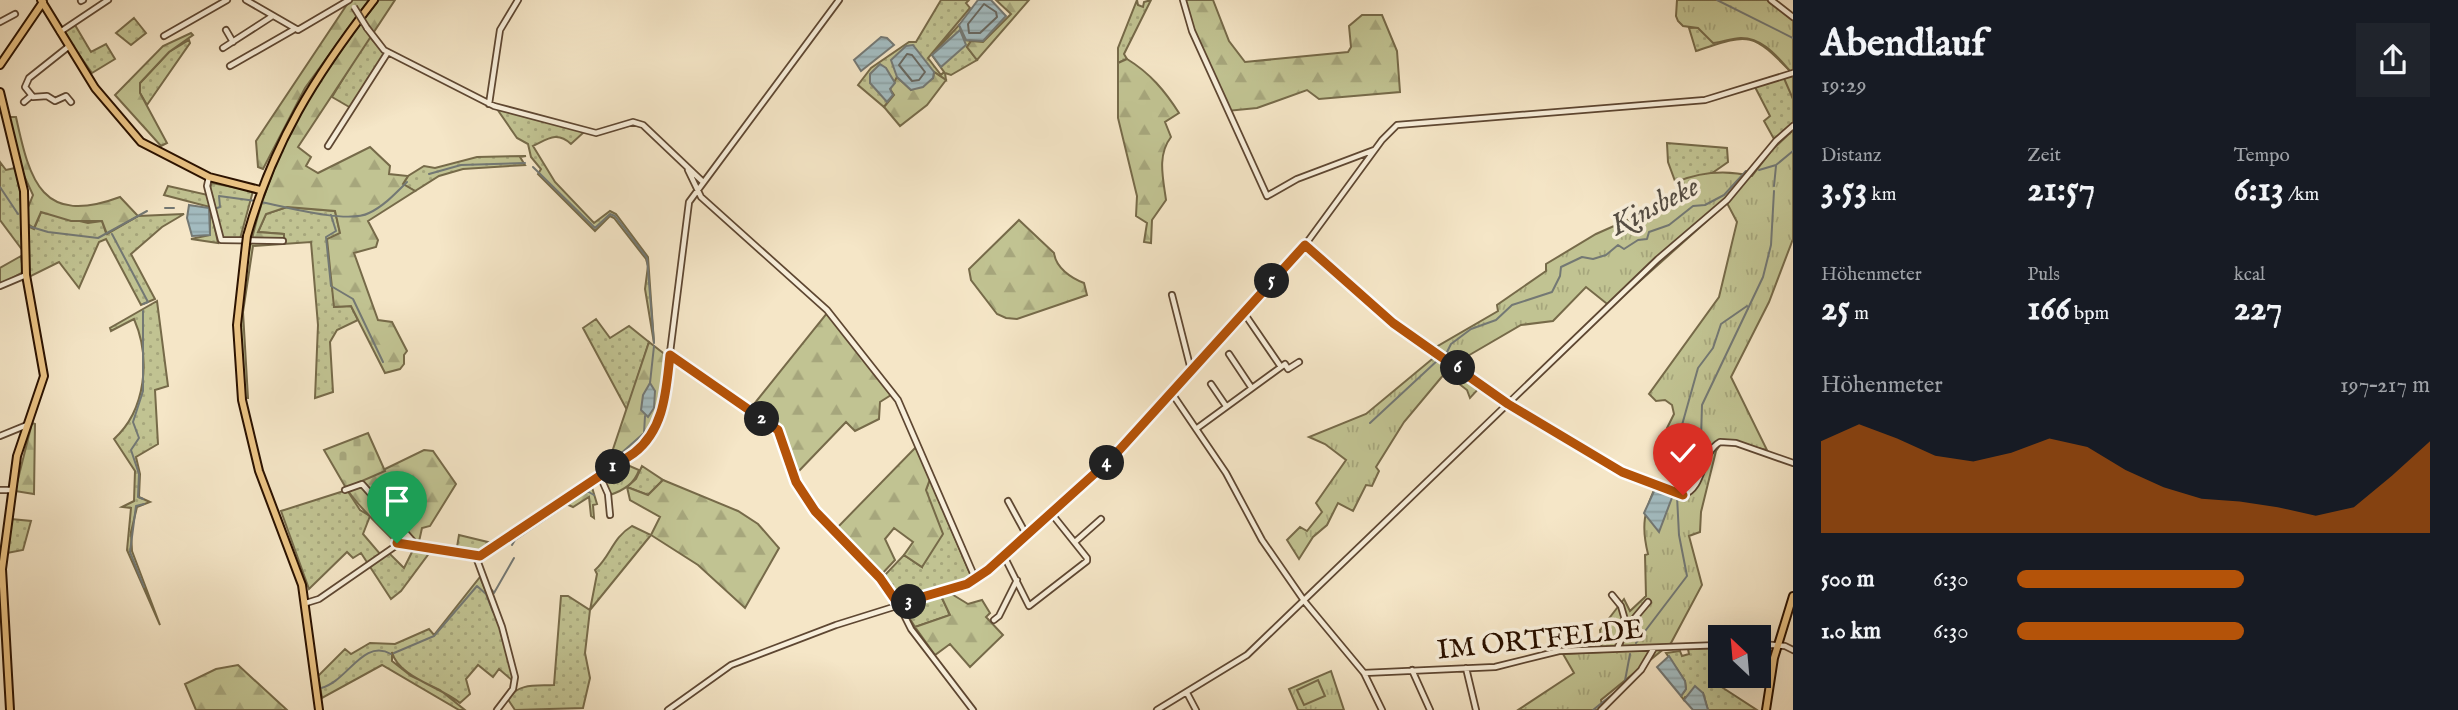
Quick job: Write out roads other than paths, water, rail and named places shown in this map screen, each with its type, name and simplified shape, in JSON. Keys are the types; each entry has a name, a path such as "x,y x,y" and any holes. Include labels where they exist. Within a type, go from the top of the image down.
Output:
{"main road":[{"path":"319,710 306,603 298,569 258,471 242,400 237,325 247,236 268,169 307,93 374,0"},
{"path":"42,1 68,47 104,100 141,142 209,177 261,188"},
{"path":"37,15 42,1"},
{"path":"0,65 3,52 37,15 47,10"},
{"path":"0,92 24,191 26,275 44,376 17,456 1,581 10,710"},
{"path":"253,184 268,169"},
{"path":"237,184 253,184 261,188"},
{"path":"1766,710 1777,645 1793,596"}],"street":[{"path":"59,32 108,0"},
{"path":"164,36 227,0"},
{"path":"246,0 291,28 302,29 349,0 381,47 489,104 596,133 638,123 703,182"},
{"path":"489,104 500,30 519,0"},
{"path":"397,545 476,557 641,448 655,428 663,408 687,209 703,182 839,0"},
{"path":"1183,0 1192,31 1267,196 1307,175 1375,150"},
{"path":"1771,0 1780,2 1793,18"},
{"path":"0,22 15,15"},
{"path":"223,48 271,17"},
{"path":"230,66 291,28"},
{"path":"226,30 233,42"},
{"path":"30,96 25,87 34,74 68,47"},
{"path":"328,146 388,52"},
{"path":"668,710 731,665 976,580 1113,457 1305,245 1392,129 1406,123 1705,100 1793,73"},
{"path":"23,102 30,96 47,96 55,101 66,96 71,102"},
{"path":"1157,710 1242,659 1658,259 1727,200 1776,141 1793,126"},
{"path":"688,170 697,192 827,310 898,401 976,580"},
{"path":"209,177 207,186 221,240 283,241"},
{"path":"1305,245 1393,323 1508,404 1622,472 1678,494 1693,490 1710,450 1720,442 1736,443 1793,463"},
{"path":"0,286 26,275"},
{"path":"1172,295 1191,370"},
{"path":"1244,313 1281,367"},
{"path":"1229,354 1251,387"},
{"path":"670,355 778,430 796,482 815,511 880,578 901,604 911,629 973,710"},
{"path":"1196,429 1281,367 1285,365 1288,369 1299,362"},
{"path":"1211,384 1226,406"},
{"path":"1171,392 1226,473 1262,540 1304,600 1364,673 1382,710"},
{"path":"0,436 27,425"},
{"path":"600,476 608,494 610,516"},
{"path":"345,490 362,484 418,548"},
{"path":"0,490 12,490"},
{"path":"1008,501 1027,534"},
{"path":"1004,556 1028,605 1088,559 1051,513"},
{"path":"1075,542 1101,519"},
{"path":"306,603 319,599 397,545 406,534"},
{"path":"476,557 505,635 516,682 497,710"},
{"path":"994,620 999,616 1017,579"},
{"path":"1612,595 1621,606 1627,627"},
{"path":"1617,649 1627,627 1648,602"},
{"path":"1771,645 1793,649"},
{"name":"IM ORTFELDE","path":"1364,673 1498,667 1553,652 1708,646"},
{"path":"1601,710 1641,670 1654,648"},
{"path":"1466,668 1476,710"},
{"path":"1412,670 1430,710"},
{"path":"1187,692 1196,710"}],"water":[{"path":"978,0 991,0 1006,16 983,41 966,40 959,25"},
{"path":"960,30 966,45 941,67 932,55"},
{"path":"881,37 887,38 894,45 861,71 854,60"},
{"path":"913,45 934,72 933,78 923,87 911,90 897,77 891,60 906,46"},
{"path":"880,64 886,68 895,83 890,89 893,95 887,102 870,83 870,74"},
{"path":"189,205 209,208 210,235 192,236 187,218"},
{"path":"650,383 655,391 654,408 648,417 641,410 643,395"},
{"path":"1656,487 1673,495 1659,532 1644,513"},
{"path":"1669,656 1685,681 1686,689 1681,696 1657,667"},
{"path":"1695,686 1703,693 1708,710 1693,710 1684,700"}],"waterway":[{"path":"1717,0 1793,38"},
{"name":"Kinsbeke","path":"1759,170 1776,165 1793,151"},
{"path":"429,174 461,165 525,163"},
{"path":"1774,186 1776,166"},
{"path":"533,167 595,228 610,214 615,216 647,258 654,343"},
{"name":"Kinsbeke","path":"1445,356 1451,344 1471,329 1496,320 1512,305 1552,292 1560,276 1561,267 1582,257 1593,259 1606,255 1618,245 1624,249 1638,240 1647,239 1649,232 1669,225 1693,206 1705,205 1724,195 1746,171"},
{"path":"261,202 316,214 359,216 380,207 407,182"},
{"path":"0,187 18,214"},
{"path":"1680,491 1701,439 1702,405 1763,277 1771,245 1774,191"},
{"path":"217,208 220,207 219,196 256,201"},
{"path":"165,208 174,208"},
{"path":"28,226 48,232 98,238 147,211"},
{"path":"331,215 336,231 326,237 331,286 353,299 383,362"},
{"path":"112,234 148,302 143,304"},
{"path":"1675,450 1698,368 1713,348 1721,324 1747,306"},
{"path":"143,311 143,391 133,422 139,438 131,450 139,474 138,497 143,499"},
{"path":"650,383 654,346"},
{"name":"Kinsbeke","path":"1370,423 1439,359"},
{"path":"617,461 618,456 644,433 645,416"},
{"path":"512,545 515,540 587,491 594,495"},
{"path":"1636,643 1687,576 1679,535 1677,496"},
{"path":"144,504 136,506 130,552 144,587"},
{"path":"492,590 494,593 514,558"},
{"path":"394,653 434,636 477,586 486,594 493,612"},
{"path":"321,688 339,678 363,656 381,651 391,654"},
{"path":"1624,686 1630,654"},
{"path":"1593,710 1619,689"}]}
